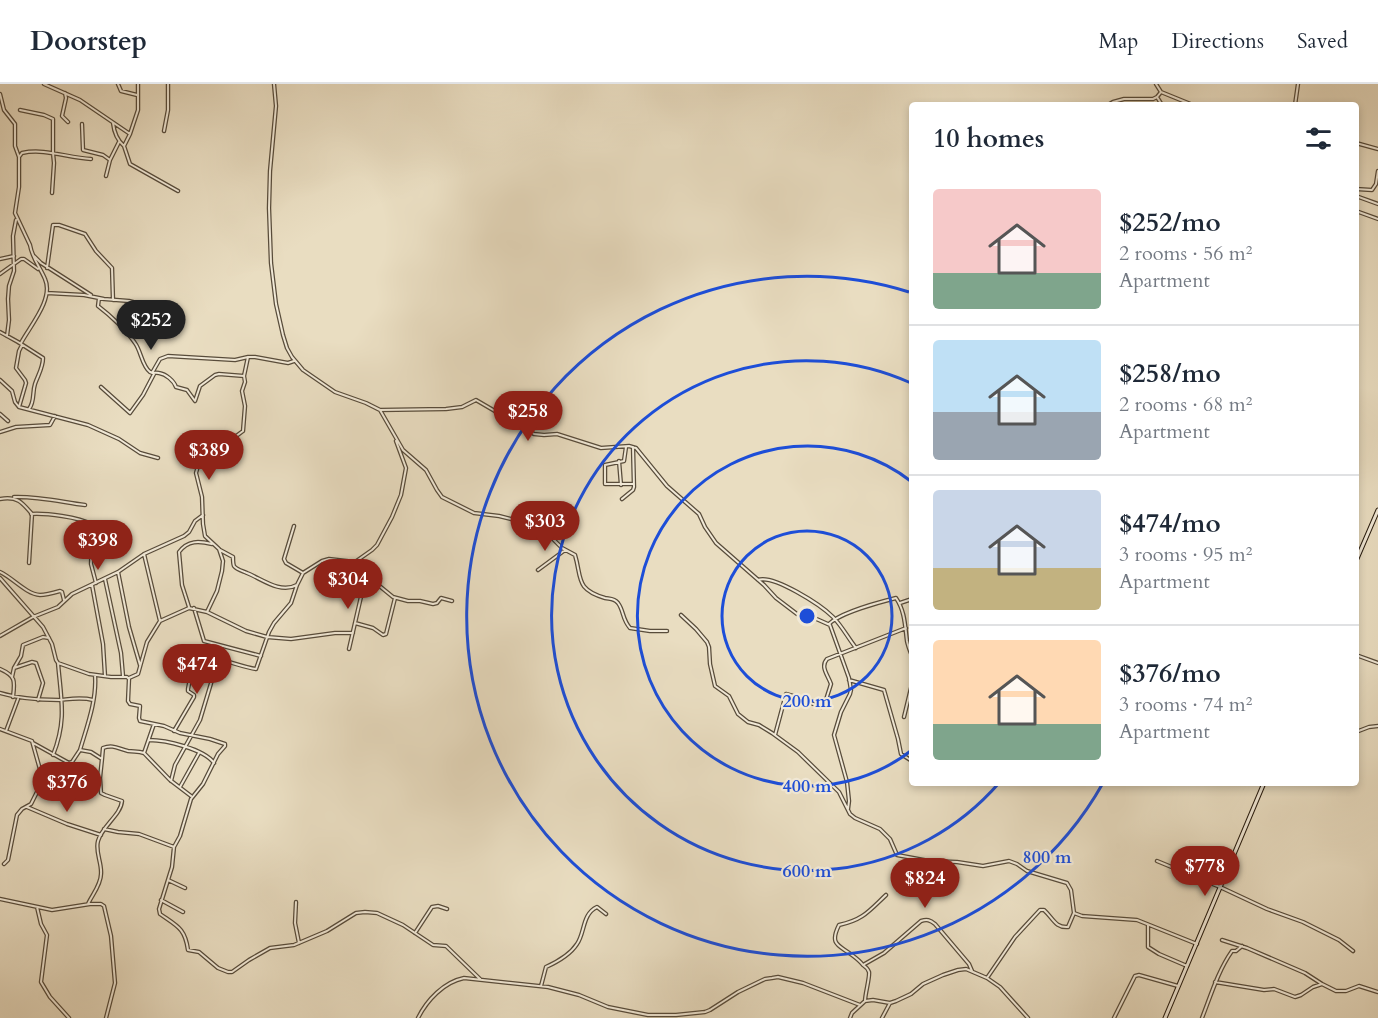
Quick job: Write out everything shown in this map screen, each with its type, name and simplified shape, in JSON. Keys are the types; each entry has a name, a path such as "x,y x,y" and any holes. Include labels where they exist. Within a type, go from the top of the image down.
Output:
{"main road":[{"path":"1359,554 1378,510"},
{"path":"1165,1018 1263,786"}],"street":[{"path":"44,84 86,103 130,134"},
{"path":"119,84 122,91 137,95"},
{"path":"138,84 138,110 124,146 125,152 131,164 178,191"},
{"path":"164,131 168,110 168,84"},
{"path":"274,84 276,123 270,171 269,208 271,263 283,335 294,361 335,392 380,410 450,409 462,407 476,400 534,434 557,434 603,448 633,447 642,454 667,486 699,514 716,543 738,560 778,601 796,613 829,624 841,654 851,693 841,712 834,734 847,782 848,809"},
{"path":"1156,84 1161,92 1187,102"},
{"path":"1295,102 1298,84"},
{"path":"1113,102 1124,99 1148,99 1157,97 1161,92"},
{"path":"65,93 63,116 68,122"},
{"path":"0,94 4,110 15,124 15,146 19,157 16,218 46,281 46,293 39,314 22,344 17,360 16,368 26,383 19,407"},
{"path":"1157,97 1160,102"},
{"path":"20,110 53,119 52,193"},
{"path":"113,123 114,132 124,146"},
{"path":"82,124 84,150 103,154 110,160"},
{"path":"106,176 110,160 119,142"},
{"path":"1359,144 1378,150"},
{"path":"19,157 26,152 53,153 92,159"},
{"path":"1359,189 1372,190 1376,184 1378,171"},
{"path":"1359,197 1378,204"},
{"path":"1359,212 1378,219"},
{"path":"8,336 8,299 14,263 13,236 16,218"},
{"path":"47,268 53,225 84,232 96,251 112,267 113,300"},
{"path":"32,253 47,268 93,297"},
{"path":"0,259 14,256"},
{"path":"0,274 18,260 23,259 40,271"},
{"path":"46,293 77,294 156,308"},
{"path":"99,298 98,306 129,335 140,351 148,370 164,374 174,382 176,387 187,390 195,401 200,386 215,375 244,376"},
{"path":"0,332 44,359 34,389 33,402 29,409"},
{"path":"101,387 130,413 143,395 160,359 168,356 235,360 248,357 288,363 294,361"},
{"path":"248,357 242,394 245,406 243,432 198,462 196,473 202,497 205,536 219,549 233,556 233,564 236,568 277,586 292,588 297,585"},
{"path":"0,380 12,391 19,407 88,425 119,439 141,453 158,458"},
{"path":"174,731 194,697 188,689 194,658 199,656 255,669 271,628 291,603 303,573 326,559 359,561 377,545 393,517 406,472 396,441 380,410"},
{"path":"0,414 9,422"},
{"path":"0,432 16,427 50,425 55,416"},
{"path":"396,441 405,453 426,470 442,497 474,513 499,516 535,525 565,550 576,556 578,574 583,586 602,597 616,600 630,628 667,631"},
{"path":"626,447 624,461 605,465 605,484 634,484"},
{"path":"622,499 633,490 633,447"},
{"path":"619,461 621,485"},
{"path":"0,499 22,497 85,505"},
{"path":"11,498 20,501 31,514 29,563"},
{"path":"31,514 48,514 77,519 90,524 91,564 96,583"},
{"path":"0,636 33,617 55,609 72,594 118,572 144,554 186,535 195,521 203,515"},
{"path":"294,526 284,560 303,573"},
{"path":"189,608 182,585 179,552 184,546 194,542 214,545"},
{"path":"207,612 215,597 222,571 223,561 219,549"},
{"path":"538,570 565,550"},
{"path":"144,554 160,621"},
{"path":"359,561 366,575 395,598 433,604 441,598 452,601"},
{"path":"0,572 32,593 43,595 62,592 65,601"},
{"path":"118,572 140,668"},
{"path":"349,649 366,575"},
{"path":"0,578 43,627 58,663 63,700 61,732 53,755"},
{"path":"105,579 123,677"},
{"path":"758,580 769,579 804,595 821,606 836,619 856,648"},
{"path":"92,585 103,644 105,676"},
{"path":"355,623 373,627 382,634 386,634 395,598"},
{"path":"829,624 866,607 895,598 900,603 909,641"},
{"path":"900,603 909,600"},
{"path":"58,663 84,673 129,679 136,676 147,642 160,621 189,608 207,612 252,633 267,637 291,639 353,633"},
{"path":"194,608 204,641 261,656"},
{"path":"681,615 708,645 715,686 729,696 736,713 750,723 759,725 775,735 798,752 834,786 850,814 880,829 890,839 895,852 901,857 983,866 1010,861 1027,871 1067,883 1071,890 1074,913 1068,927 1061,927 1044,910 1040,910 1015,938 987,978"},
{"path":"775,735 786,694 823,707 831,684 825,669 824,662 827,659 906,628"},
{"path":"13,697 12,676 23,645 43,637 49,638"},
{"path":"1359,656 1378,663"},
{"path":"171,781 175,765 202,713 218,660"},
{"path":"14,668 32,662 36,663 43,683 38,700"},
{"path":"0,669 12,676"},
{"path":"0,729 27,739 63,761 71,763 80,750 93,700 95,675"},
{"path":"129,679 128,701 130,704 140,706 140,721 225,744 200,788 192,796 180,836 174,847 173,863 158,912 183,932 188,950 199,952 213,965 228,972 235,971 270,948 299,943 327,931 360,912 371,912 403,925 433,945 446,946 480,979"},
{"path":"849,680 884,691 901,754 909,759"},
{"path":"0,693 18,699 79,698 93,700"},
{"path":"904,717 909,696"},
{"path":"6,731 18,699"},
{"path":"144,753 154,724"},
{"path":"1359,731 1369,726 1378,726"},
{"path":"149,740 169,741 210,757 214,763"},
{"path":"4,864 8,860 17,815 31,804 43,781 33,743"},
{"path":"88,904 101,876 97,847 100,835 122,803 101,793 99,778 103,748 116,746 128,751 144,753 171,781 192,796"},
{"path":"80,750 91,752 102,759"},
{"path":"180,788 199,753"},
{"path":"26,807 100,835"},
{"path":"104,829 139,834 174,847"},
{"path":"1157,861 1267,909 1303,922 1339,940 1353,951"},
{"path":"168,880 185,888"},
{"path":"865,1001 869,973 851,954 841,949 835,939 839,925 863,917 886,895"},
{"path":"0,899 52,910 88,904 104,906 111,936 115,983 106,1018"},
{"path":"162,900 183,912"},
{"path":"296,902 295,923 299,943"},
{"path":"415,933 432,906 447,909"},
{"path":"37,907 41,924 47,935 41,982 50,997 69,1018"},
{"path":"541,986 546,967 556,962 578,942 593,909 597,907 606,914"},
{"path":"1074,913 1082,916 1132,920 1197,944"},
{"path":"863,965 884,953 921,921 930,920 969,964 972,971"},
{"path":"1148,925 1148,947 1187,966"},
{"path":"1222,940 1242,946 1305,973 1338,991 1346,991 1359,986 1378,992"},
{"path":"1202,1018 1215,982 1231,953 1242,946"},
{"path":"850,1018 852,1013 865,1001 890,1002 902,999 923,984 943,975 966,969 987,978 1000,987 1028,1018"},
{"path":"1114,1018 1137,975 1178,986"},
{"path":"418,1018 425,1005 437,993 451,982 464,978 541,986 571,992 608,1008 648,1015 698,1014 710,1010 752,985 765,979 778,977 809,984 860,1005"},
{"path":"1215,982 1264,990 1274,989 1295,997 1322,984"},
{"path":"882,1018 890,1002"}]}
